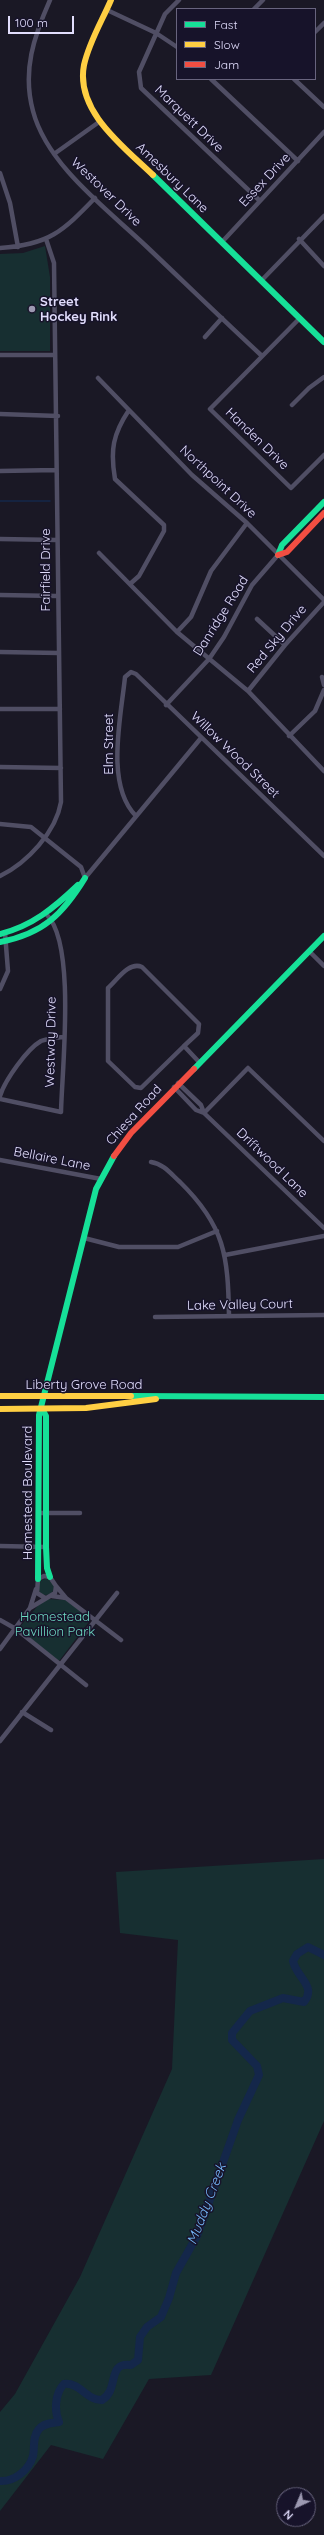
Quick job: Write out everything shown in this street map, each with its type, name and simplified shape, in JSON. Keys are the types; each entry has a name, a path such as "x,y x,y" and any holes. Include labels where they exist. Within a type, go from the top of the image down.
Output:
{"main road":[{"name":"Amesbury Lane","path":"111,0 86,52 82,73 89,107 100,122 324,342"},
{"name":"Danridge Road","path":"278,555 282,545 324,502"},
{"name":"Danridge Road","path":"278,555 287,552 323,516"},
{"path":"0,942 32,932 49,917 85,878"},
{"path":"2,934 49,917"},
{"name":"Chiesa Road","path":"42,1409 42,1398 96,1189 122,1143 176,1085 324,936"},
{"name":"Liberty Grove Road","path":"0,1396 42,1398 136,1396 324,1397"},
{"name":"Liberty Grove Road","path":"0,1409 86,1408 168,1397"},
{"name":"Homestead Boulevard","path":"38,1579 42,1547 46,1416 42,1409"},
{"name":"Homestead Boulevard","path":"42,1547 50,1577"}],"street":[{"name":"Westover Drive","path":"50,0 31,49 29,79 33,111 42,135 54,154 95,198 262,356"},
{"name":"Marquett Drive","path":"179,0 165,14 139,72 141,88 260,201"},
{"path":"255,8 263,0"},
{"path":"107,10 156,33 176,46"},
{"path":"316,31 324,23"},
{"path":"212,80 298,161"},
{"path":"295,80 324,107"},
{"path":"54,154 100,122"},
{"name":"Essex Drive","path":"222,242 324,132"},
{"path":"0,173 10,203 18,247"},
{"path":"0,248 18,247 46,239 69,224 95,198"},
{"path":"261,280 299,239 324,216"},
{"name":"Fairfield Drive","path":"0,876 21,862 44,838 59,814 61,768 56,470 58,416 55,355 54,263 46,239"},
{"path":"299,239 324,266"},
{"path":"205,337 222,318"},
{"path":"262,356 299,319"},
{"path":"0,355 55,355"},
{"name":"Handen Drive","path":"262,356 210,409 291,488 324,455"},
{"path":"292,405 309,388 324,377"},
{"name":"Northpoint Drive","path":"98,378 192,475 247,523 324,601"},
{"path":"129,410 117,428 113,441 115,479 164,525 164,530 140,576 130,584"},
{"path":"0,414 58,416"},
{"path":"0,471 56,470"},
{"path":"316,511 323,516"},
{"path":"178,632 191,617 211,571 247,523"},
{"path":"0,539 57,540"},
{"path":"99,553 178,632 248,692 324,771"},
{"name":"Danridge Road","path":"166,704 209,659 224,637 252,585 278,555"},
{"path":"0,595 57,596"},
{"name":"Red Sky Drive","path":"248,692 285,645 324,601"},
{"path":"257,619 285,645"},
{"path":"0,652 58,653"},
{"name":"Willow Wood Street","path":"131,672 136,674 324,856"},
{"name":"Elm Street","path":"131,672 125,677 119,711 119,779 124,799 136,816"},
{"path":"322,677 324,685"},
{"path":"289,736 315,711 324,690"},
{"path":"0,709 60,709"},
{"path":"85,878 201,738"},
{"path":"0,766 61,768"},
{"path":"0,824 24,825 31,827 81,867 85,878"},
{"name":"Westway Drive","path":"0,1099 60,1112 64,971 61,943 49,917"},
{"path":"0,989 8,971 7,941 2,934"},
{"path":"309,951 324,966"},
{"path":"137,964 142,967 199,1024 198,1033 184,1046 141,1088 135,1087 108,1060 108,988 131,966 137,964"},
{"path":"0,1096 6,1081 34,1047 47,1039 63,1037"},
{"path":"184,1046 199,1062"},
{"path":"204,1113 248,1068 324,1141"},
{"name":"Driftwood Lane","path":"176,1085 201,1105 204,1113 324,1228"},
{"name":"Bellaire Lane","path":"0,1160 101,1179"},
{"path":"151,1162 163,1166 198,1199 217,1231 225,1255 229,1316"},
{"path":"84,1238 119,1247 178,1247 217,1231"},
{"path":"225,1255 324,1236"},
{"name":"Lake Valley Court","path":"155,1317 324,1315"},
{"path":"43,1513 80,1513"},
{"path":"0,1546 42,1547"},
{"name":"Homestead Boulevard","path":"0,1649 30,1608 38,1579 44,1576 50,1577 66,1598"},
{"path":"56,1586 52,1596 66,1598 121,1640"},
{"path":"36,1589 39,1594 45,1598"},
{"path":"0,1741 117,1593"},
{"name":"Homestead Boulevard","path":"30,1608 45,1598 52,1596"},
{"path":"0,1620 16,1629 86,1685"},
{"path":"22,1712 51,1730"}],"green space":[{"path":"45,246 50,277 50,351 0,351 0,254 23,253"},
{"path":"46,1579 53,1584 54,1587 49,1594 46,1595 39,1590 38,1587 43,1580"},
{"name":"Homestead Pavillion Park","path":"48,1599 66,1600 91,1619 59,1661 18,1629 41,1602"},
{"path":"324,1859 324,2121 211,2375 149,2379 103,2459 51,2445 0,2511 0,2412 15,2394 80,2277 172,2069 178,1940 120,1933 116,1872"}],"waterway":[{"path":"0,501 50,501"},
{"name":"Muddy Creek","path":"0,2481 5,2481 20,2474 31,2461 35,2439 39,2429 46,2424 59,2422 56,2413 56,2402 59,2392 64,2384 75,2386 92,2398 102,2400 111,2389 118,2368 123,2365 131,2365 138,2360 140,2337 147,2327 161,2317 169,2298 176,2273 197,2236 238,2120 259,2075 257,2066 232,2040 232,2033 250,2011 283,1998 304,2002 308,1991 307,1986 293,1961 297,1954 308,1947 324,1955"}],"traffic: fast":[{"path":"153,175 324,342"},
{"path":"278,555 282,545 324,502"},
{"path":"0,942 28,934 40,928 60,912 77,891 85,878"},
{"path":"0,934 12,931 42,915 78,885"},
{"path":"194,1069 324,936"},
{"path":"38,1579 39,1415 96,1189 114,1156"},
{"path":"131,1396 324,1397"},
{"path":"42,1409 46,1416 46,1547 47,1568 50,1577"}],"traffic: slow":[{"path":"111,0 86,56 83,82 87,98 94,113 104,127 153,175"},
{"path":"0,1396 131,1396"},
{"path":"0,1409 86,1408 156,1399"}],"traffic: jam":[{"path":"278,555 287,552 324,513"},
{"path":"114,1156 131,1133 194,1069"}],"place":[{"name":"Street Hockey Rink","path":"32,309"}]}
